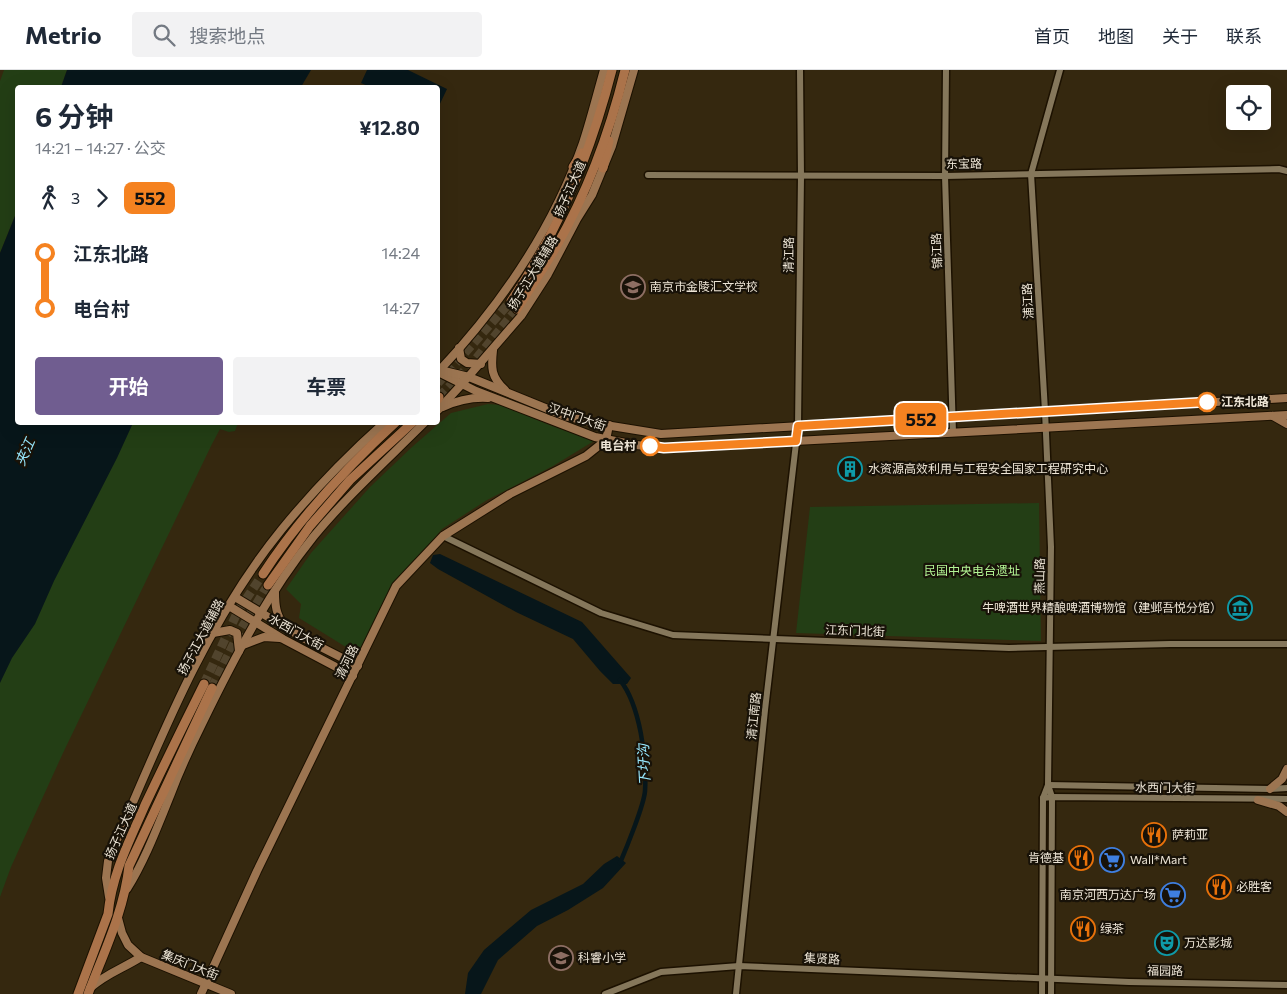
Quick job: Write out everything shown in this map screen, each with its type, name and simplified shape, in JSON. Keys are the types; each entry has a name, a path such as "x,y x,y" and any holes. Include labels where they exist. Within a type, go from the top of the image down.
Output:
{"highway":[{"name":"扬子江大道","path":"612,70 590,142 570,196 514,305 556,248 574,212 613,113 625,70"},
{"path":"603,168 613,128 613,113"},
{"path":"574,167 590,142"},
{"path":"263,574 320,498 393,425"},
{"path":"272,587 310,526 350,480 410,425"},
{"name":"扬子江大道","path":"78,994 108,914 120,862 170,751 208,686 130,866 127,889 118,918 89,992"}],"main road":[{"name":"扬子江大道辅路","path":"440,368 484,319 513,281 534,247 574,167 604,70"},
{"name":"扬子江大道辅路","path":"440,402 462,384 493,350 521,316 548,274 592,195 612,146 634,70"},
{"path":"459,348 462,359 467,363 481,364"},
{"path":"493,350 491,368 498,383 508,393"},
{"name":"汉中门大街","path":"440,370 469,377 565,416 661,434 1287,398"},
{"name":"汉中门大街","path":"440,371 462,384 571,429 606,440 664,448 1287,415"},
{"path":"1287,390 1268,399 1270,404 1268,416 1287,424"},
{"path":"440,404 473,397 495,398"},
{"name":"扬子江大道辅路","path":"110,900 106,878 108,861 175,709 213,633 229,606 281,530 339,465 381,425"},
{"path":"127,889 138,872 180,771 272,587 363,481 421,425"},
{"path":"606,440 609,425"},
{"name":"清河路","path":"200,994 257,871 396,586 443,536 510,494 586,456 606,440"},
{"path":"320,498 339,465"},
{"path":"330,503 363,481"},
{"path":"272,587 278,618 287,629"},
{"name":"水西门大街","path":"235,597 287,629 358,666"},
{"name":"水西门大街","path":"229,606 281,638 353,676"},
{"path":"213,633 230,630 236,633 240,649"},
{"path":"240,649 250,641 264,637 281,638"},
{"path":"1270,790 1282,779 1287,769"},
{"path":"1258,800 1279,806 1287,812"},
{"path":"146,854 156,807"},
{"path":"89,992 103,977 141,957 128,945 118,918"},
{"name":"集庆门大街","path":"141,957 231,994"}],"street":[{"name":"清江路","path":"796,441 798,426 801,176 800,70"},
{"name":"锦江路","path":"946,70 946,176 953,432"},
{"name":"浦江路","path":"1046,427 1031,174 1060,70"},
{"path":"1280,169 1287,164"},
{"name":"东宝路","path":"648,174 946,176 1280,169 1287,171"},
{"name":"燕山路","path":"1046,427 1051,547 1048,785 1052,797 1051,994"},
{"name":"清江南路","path":"736,994 796,441"},
{"name":"江东门北街","path":"443,536 601,613 673,635 1004,648 1170,644 1287,644"},
{"name":"燕山路","path":"1042,994 1043,798 1048,785"},
{"name":"水西门大街","path":"1048,785 1270,790 1287,788"},
{"name":"水西门大街","path":"1043,798 1287,799"},
{"path":"1042,937 1047,940 1052,937"},
{"name":"集贤路","path":"605,994 661,972 739,966 1042,978"},
{"name":"福园路","path":"1042,978 1287,985"}],"green space":[{"path":"4,70 67,70 62,85 15,85 15,216 0,253 0,81"},
{"path":"488,404 501,405 594,441 553,466 487,500 442,529 396,586 362,657 299,618 301,604 286,589 311,553 370,487 451,413"},
{"path":"119,425 237,425 235,431 229,432 220,429 212,444 63,753 11,867 0,897 0,664"},
{"name":"民国中央电台遗址","path":"1039,503 1041,641 796,633 810,507"}],"water":[{"path":"67,70 311,70 302,85 62,85"},
{"path":"367,70 408,70 439,85 366,85 361,83"},
{"path":"440,86 447,89 440,104"},
{"name":"夹江","path":"15,216 15,425 132,425 54,581 35,624 12,658 0,683 0,253"},
{"path":"440,554 582,622 631,678 627,684 613,684 573,639 516,612 438,569 430,563 433,555"},
{"path":"617,856 626,863 603,888 568,910 537,926 498,960 481,994 465,994 468,973 484,950 531,910 583,884 604,864"}],"waterway":[{"name":"下圩沟","path":"620,680 633,703 641,733 645,764 645,791 642,806 620,863"}],"tunnel":[{"path":"440,381 511,301"},
{"path":"440,396 475,360 517,309"},
{"path":"204,684 238,611 263,574"},
{"path":"212,688 241,629 268,585"}],"bus line":[{"name":"552","path":"650,446 664,448 796,441 798,426 1207,402"}],"place":[{"name":"南京市金陵汇文学校","path":"633,287"},
{"name":"江东北路","path":"1207,402"},
{"name":"电台村","path":"650,446"},
{"name":"水资源高效利用与工程安全国家工程研究中心","path":"850,469"},
{"name":"牛啤酒世界精酿啤酒博物馆（建邺吾悦分馆）","path":"1240,608"},
{"name":"萨莉亚","path":"1154,835"},
{"name":"肯德基","path":"1081,858"},
{"name":"Wall*Mart","path":"1112,860"},
{"name":"必胜客","path":"1219,887"},
{"name":"南京河西万达广场","path":"1173,895"},
{"name":"绿茶","path":"1083,929"},
{"name":"万达影城","path":"1167,943"},
{"name":"科睿小学","path":"561,958"}]}
